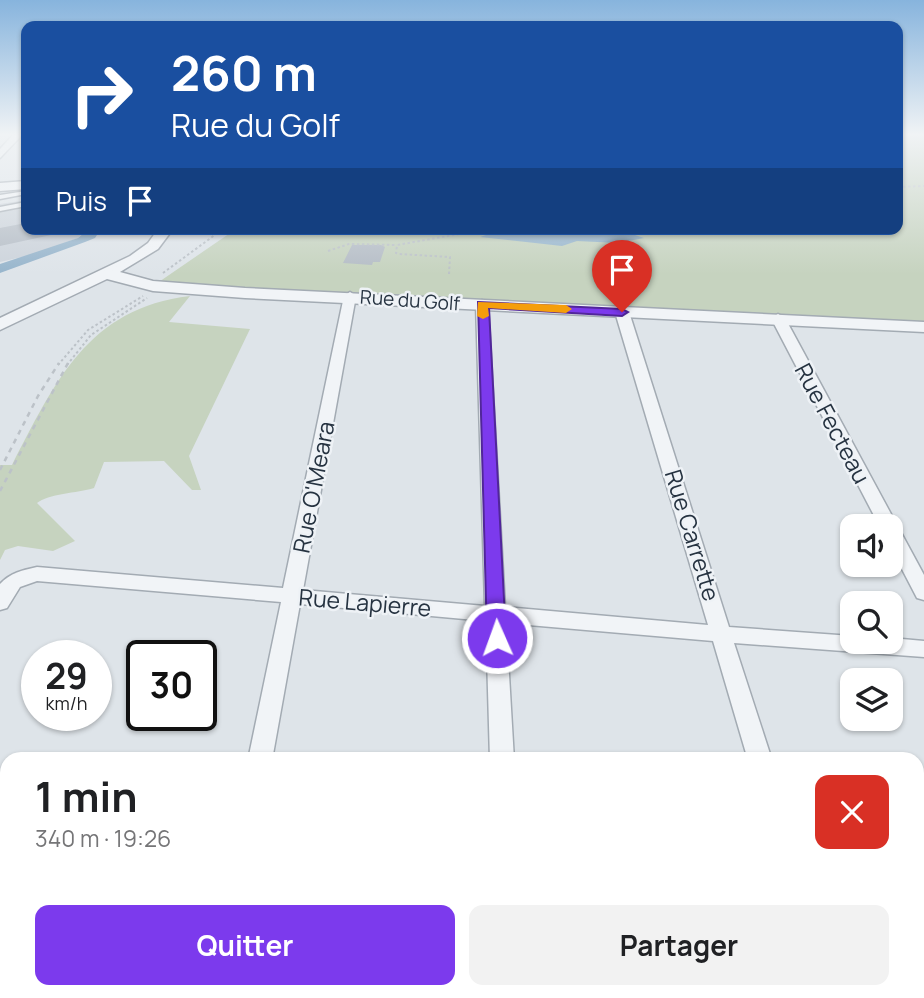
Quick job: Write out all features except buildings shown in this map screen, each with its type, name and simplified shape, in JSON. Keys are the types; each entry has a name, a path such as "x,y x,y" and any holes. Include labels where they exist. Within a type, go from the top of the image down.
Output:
{"street":[{"path":"0,187 21,185"},
{"path":"0,325 145,253 161,235"},
{"name":"Rue du Golf","path":"107,274 159,286 924,327"},
{"name":"Rue O'Meara","path":"262,752 350,296"},
{"path":"482,304 502,752"},
{"name":"Rue Carrette","path":"622,312 758,752"},
{"name":"Rue Fecteau","path":"778,318 882,514"},
{"name":"Rue Fecteau","path":"903,553 924,593"},
{"name":"Rue Lapierre","path":"0,603 8,586 15,579 37,573 723,635 924,649"}],"lane":[{"path":"0,197 21,194"},
{"path":"0,208 21,205"}],"path":[{"path":"903,187 924,186"},
{"path":"175,261 214,235"},
{"path":"328,251 349,244 397,245 454,235"},
{"path":"397,245 396,253 399,254 450,257 449,274"},
{"path":"0,470 43,383 56,366 88,330 159,286"},
{"path":"0,491 70,359 98,330 159,286"}],"shaded area":[{"path":"21,201 21,235 81,235 35,254 0,262 0,204"}],"green space":[{"path":"903,182 924,182 924,327 153,286 227,235 903,235"},
{"path":"190,296 169,322 250,329 189,456 201,490 192,490 164,461 104,462 94,488 55,496 37,503 75,541 53,551 18,546 5,550 0,560 0,465 12,465 60,378 100,333 125,316 155,303"}],"water":[{"path":"82,235 97,235 0,273 0,264"},
{"path":"635,235 644,238 618,243 577,241 562,246 480,237"}],"slow traffic":[{"path":"483,316 482,304 566,309"}],"route":[{"path":"497,638 482,304 622,312"}]}
